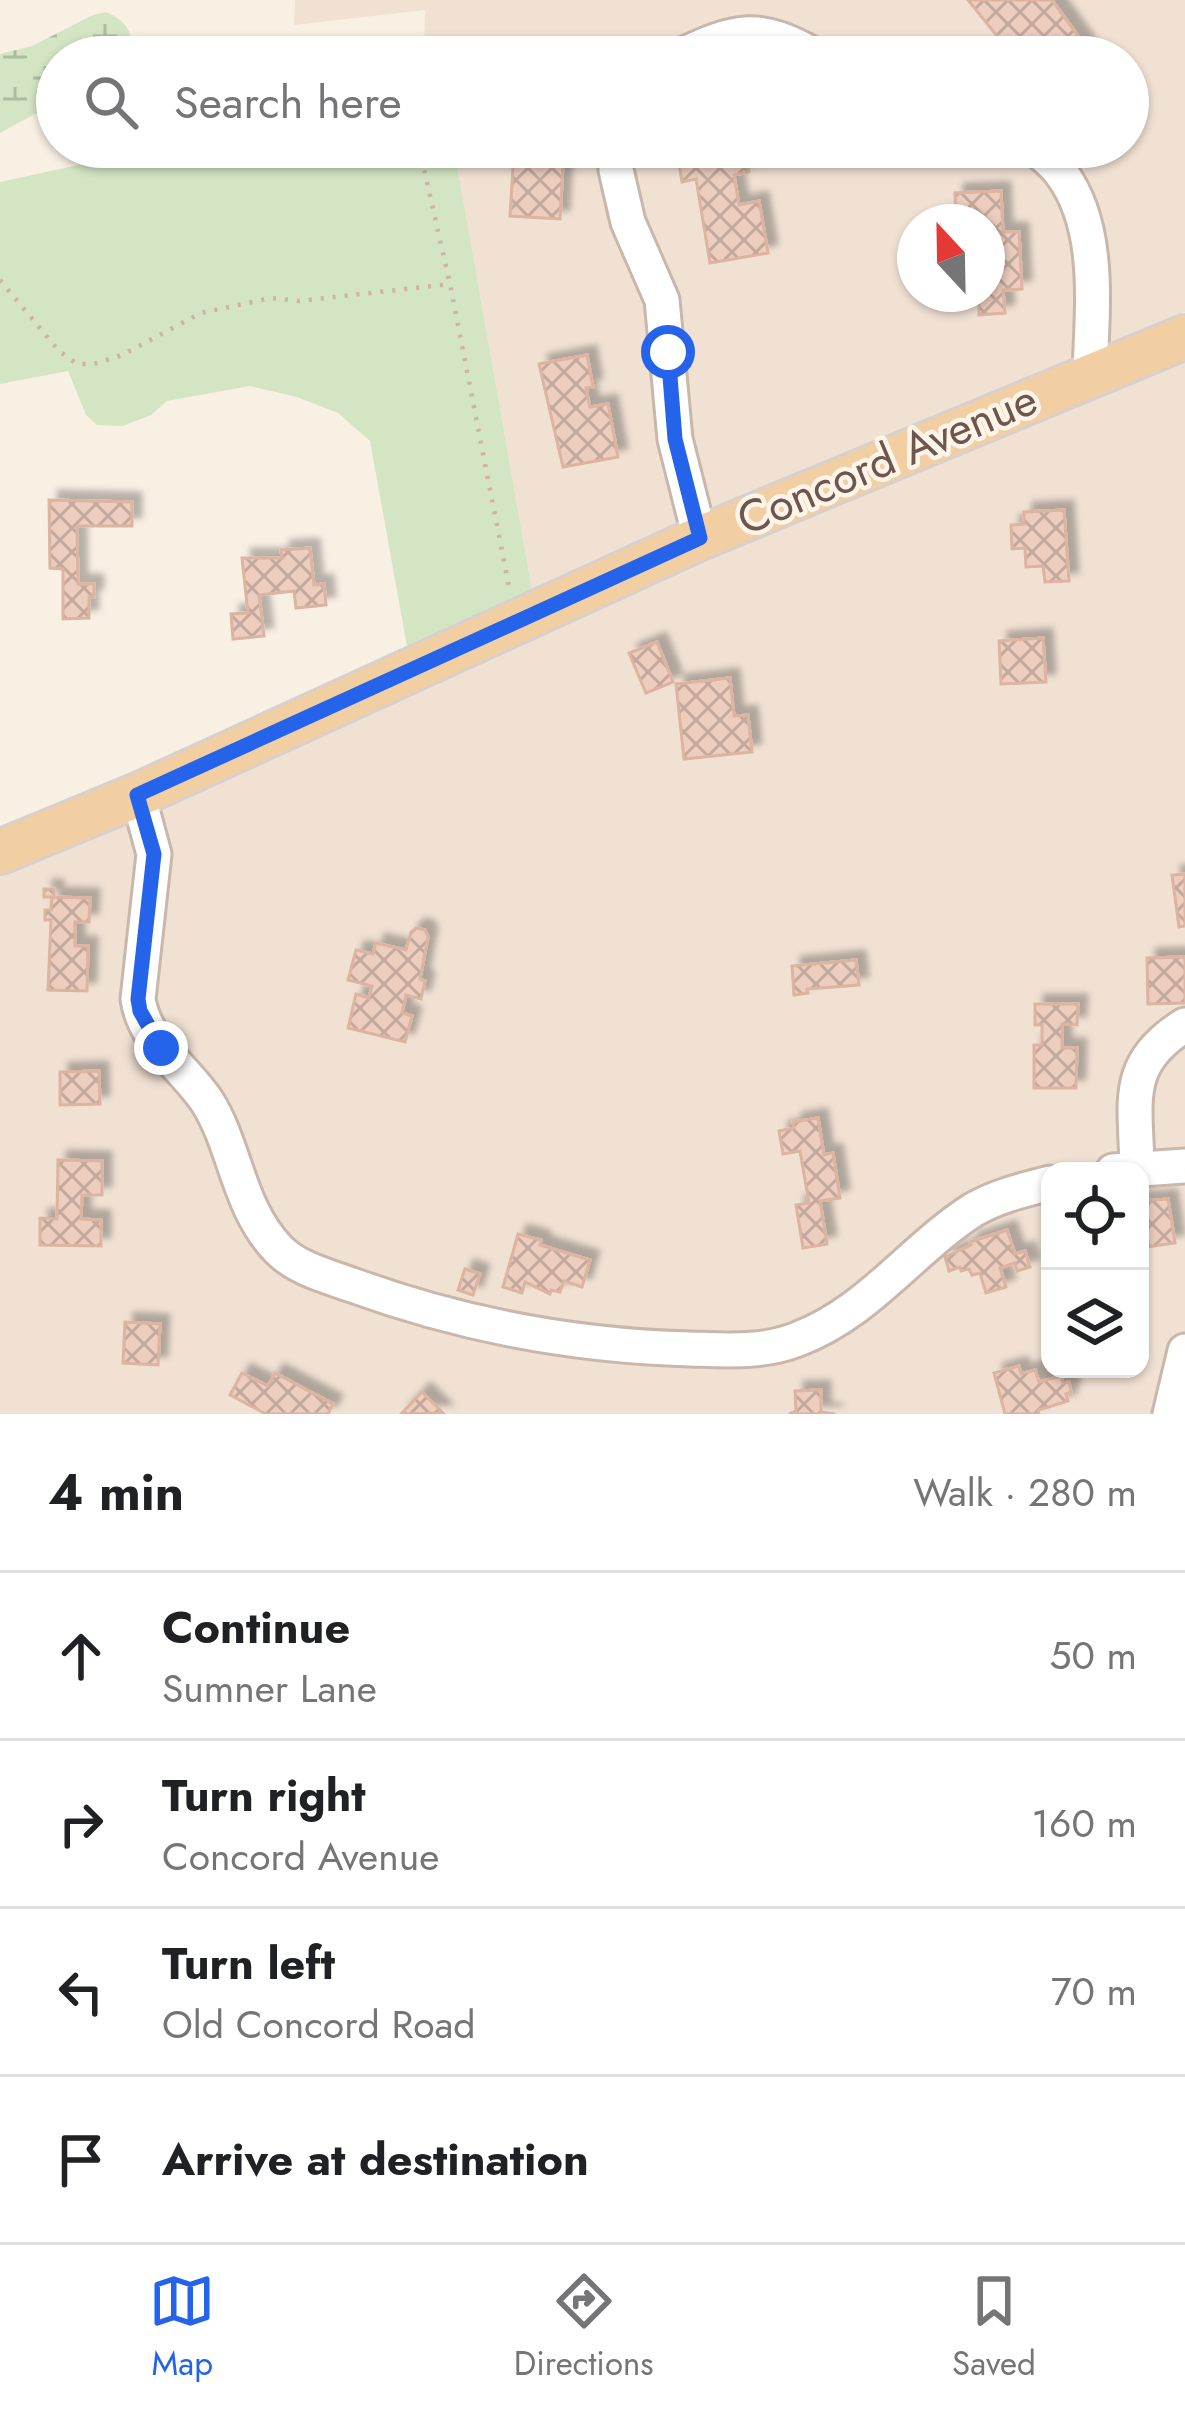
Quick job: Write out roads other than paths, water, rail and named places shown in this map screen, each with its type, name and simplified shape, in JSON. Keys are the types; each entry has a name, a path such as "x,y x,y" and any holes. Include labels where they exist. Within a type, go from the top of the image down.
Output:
{"main road":[{"name":"Concord Avenue","path":"0,852 137,795 700,538 1185,337"}],"street":[{"path":"724,36 780,36"},
{"path":"616,168 628,223 662,300 675,439 700,538"},
{"path":"1057,168 1084,218 1093,296 1090,373"},
{"path":"137,795 154,854 140,1011 161,1048 211,1109 241,1188 270,1239 297,1264 416,1307 560,1340 616,1347 744,1350 797,1340 844,1316 949,1228 992,1200 1041,1186"},
{"path":"1126,1162 1140,1070 1160,1042 1185,1025"},
{"path":"1149,1168 1185,1166"},
{"path":"1170,1414 1185,1351"}]}
